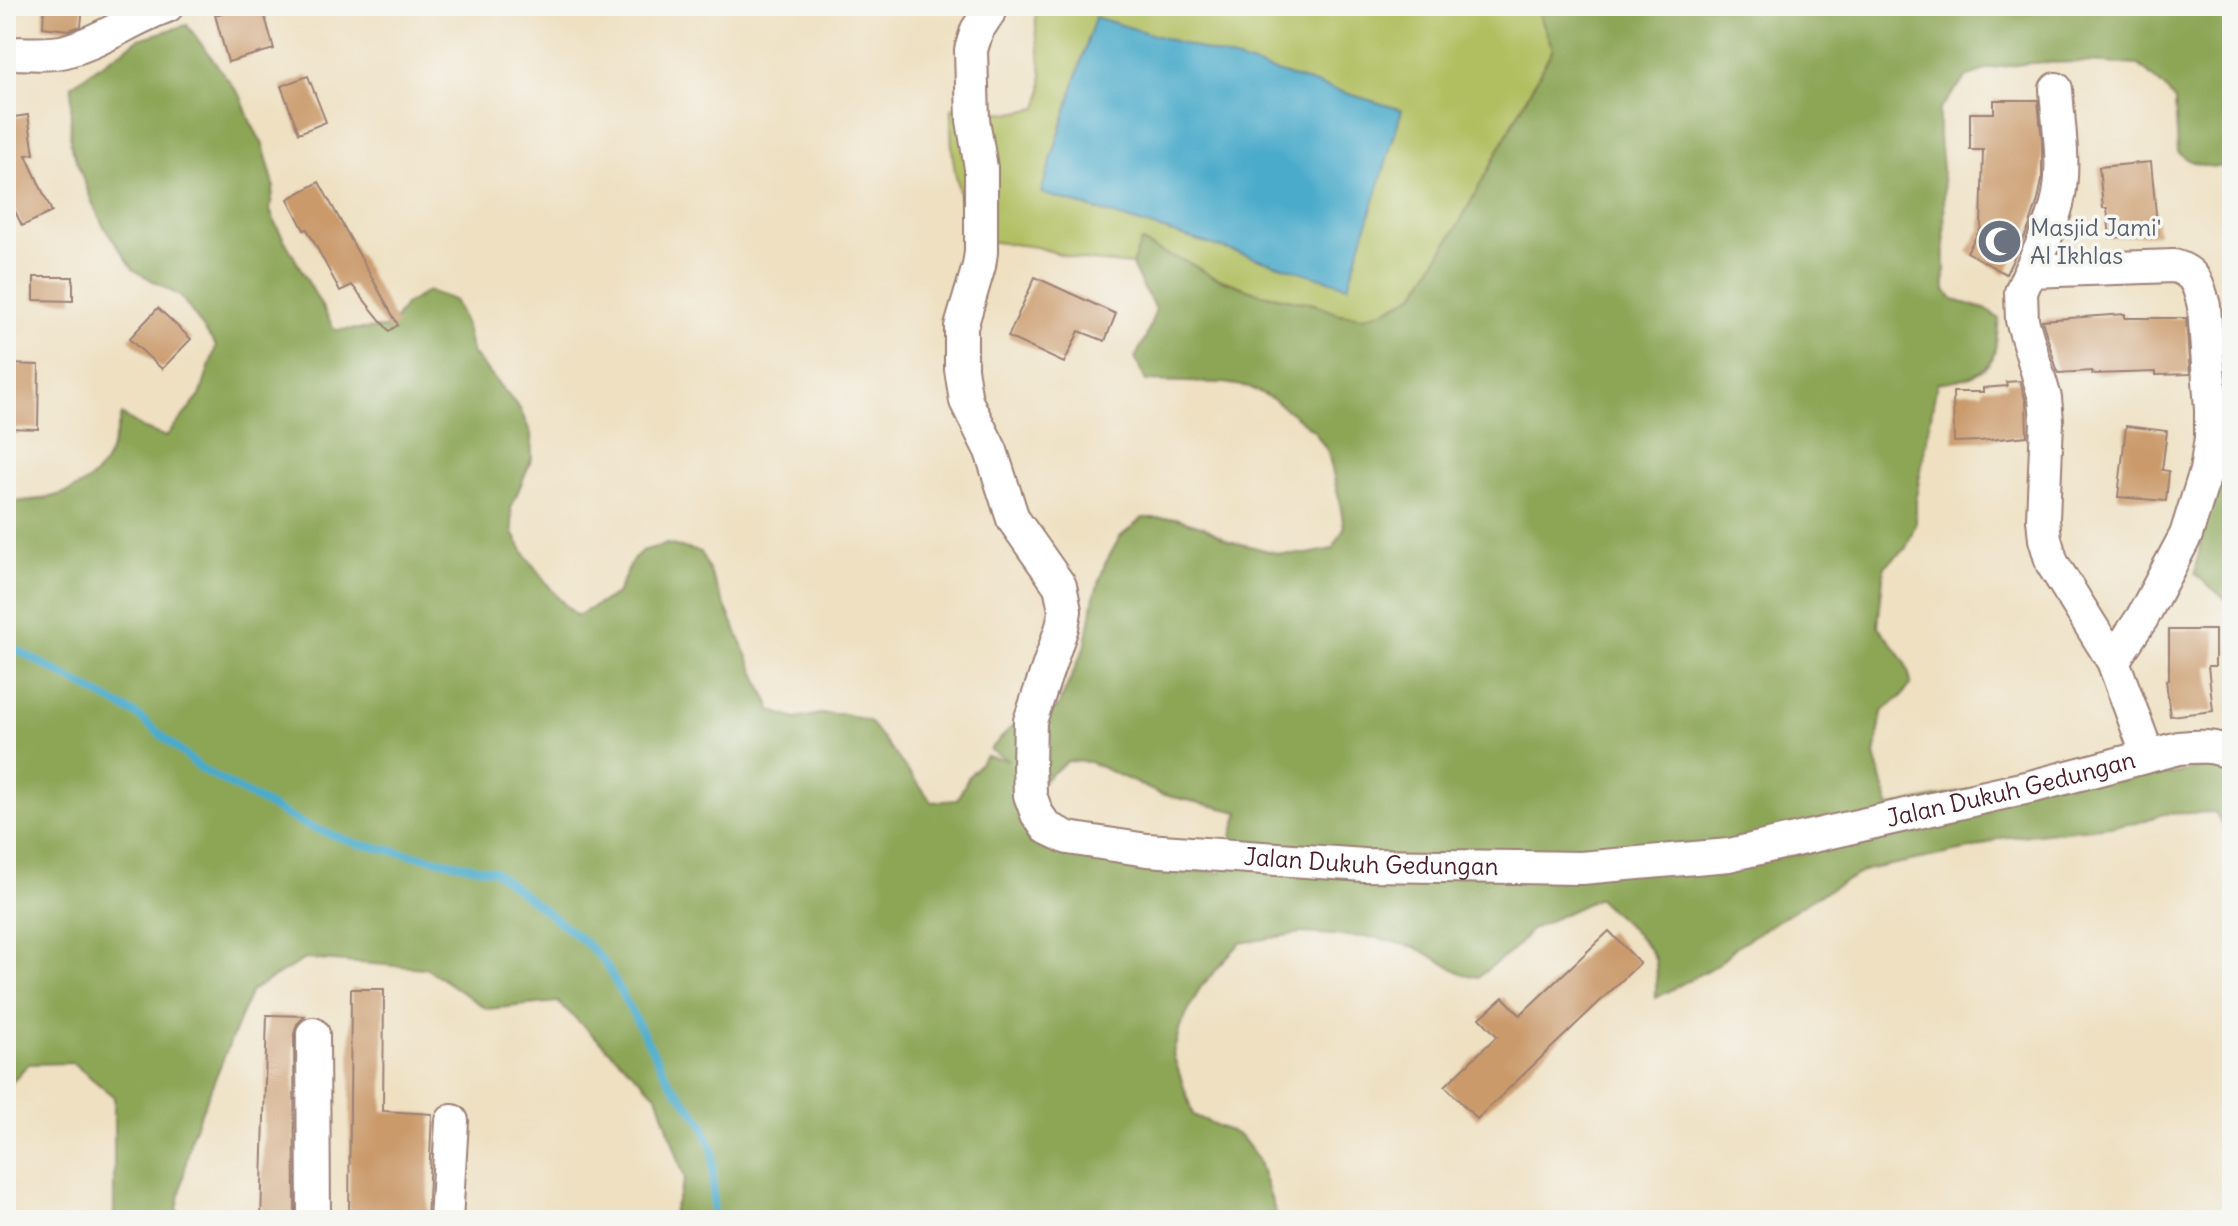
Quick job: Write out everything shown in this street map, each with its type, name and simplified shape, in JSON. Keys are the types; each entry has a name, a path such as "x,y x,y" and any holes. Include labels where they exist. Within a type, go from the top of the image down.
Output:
{"street":[{"path":"6,53 66,52 167,6"},
{"name":"Jalan Dukuh Gedungan","path":"993,6 977,30 971,50 973,120 981,168 981,252 961,327 961,369 966,401 991,451 1013,519 1060,586 1063,600 1065,611 1062,627 1030,721 1030,795 1037,814 1047,828 1068,838 1147,850 1364,865 1581,868 1729,855 2034,786 2179,748 2198,746 2232,754"},
{"name":"Jalan Dukuh Gedungan","path":"2056,89 2061,180 2058,198 2052,220 2021,292 2022,320 2045,398 2045,539 2052,563 2113,661 2148,756"},
{"path":"2030,271 2174,266 2193,275 2201,291 2210,383 2211,438 2206,471 2186,535 2142,618 2113,661"},
{"path":"313,1034 314,1220"},
{"path":"446,1220 452,1121"}],"green space":[{"path":"1036,6 1536,6 1553,48 1460,222 1415,294 1364,318 1261,294 1211,276 1142,242 1132,265 1081,260 1036,247 971,239 953,158 952,108 1012,113 1038,108 1042,82"},
{"path":"1536,6 2232,6 2232,166 2203,165 2190,161 2178,152 2175,101 2139,65 2032,63 1991,68 1966,77 1939,110 1945,290 1954,300 1988,310 1999,319 1994,353 1989,364 1969,377 1937,383 1916,497 1916,522 1906,548 1884,567 1878,626 1903,660 1911,684 1882,712 1875,755 1889,807 1980,788 2008,775 2036,772 2172,774 2232,762 2232,841 2215,812 2163,814 2137,823 2001,838 1975,848 1866,870 1817,896 1737,946 1717,965 1656,998 1657,968 1652,952 1598,898 1532,929 1513,950 1478,977 1463,974 1417,948 1378,938 1302,933 1240,943 1200,988 1180,1027 1173,1054 1193,1115 1241,1136 1258,1159 1278,1220 670,1220 685,1179 657,1095 558,1002 487,1009 426,968 305,959 251,991 191,1137 175,1220 114,1220 114,1097 73,1063 28,1064 6,1089 6,502 48,498 86,482 108,457 122,415 142,428 166,437 200,396 216,346 181,297 134,270 103,225 70,143 72,85 139,39 187,25 241,97 263,145 274,185 270,210 275,223 335,330 389,328 405,305 428,291 454,300 465,323 472,353 520,409 531,434 532,458 511,508 513,533 526,556 559,599 577,616 617,594 633,559 642,551 667,544 701,552 772,711 796,719 820,714 845,714 869,721 932,802 957,800 969,776 986,756 1008,760 990,750 1011,727 1057,709 1086,644 1094,597 1105,564 1120,537 1143,518 1176,518 1204,527 1229,541 1281,554 1307,554 1333,549 1344,528 1328,452 1314,431 1273,399 1249,387 1224,383 1146,381 1135,358 1156,309 1132,265 1141,242 1211,276 1261,294 1314,304 1339,314 1364,317 1388,309 1415,294 1460,222 1553,49","holes":["1067,761 1090,762 1160,794 1239,812 1221,873 1119,862 1070,851 1022,799"]},
{"path":"2232,380 2232,612 2229,602 2195,574 2222,462"}],"water":[{"path":"1095,17 1402,110 1348,286 1041,193"}],"building":[{"path":"44,6 83,6 81,26 69,30 43,27"},
{"path":"246,6 262,6 274,49 228,62 215,15"},
{"path":"308,76 326,122 299,133 281,86"},
{"path":"1994,100 2038,100 2042,143 2042,180 2038,200 2029,227 2006,274 1967,252 1981,228 1983,150 1970,150 1970,113 1994,113"},
{"path":"6,113 8,118 28,115 34,154 26,155 52,212 22,226 6,192"},
{"path":"2151,162 2158,234 2110,238 2099,167"},
{"path":"319,182 398,325 389,331 352,285 340,291 288,199"},
{"path":"34,277 73,277 73,301 34,300"},
{"path":"1035,277 1116,314 1105,341 1079,331 1064,363 1008,337"},
{"path":"158,308 191,339 162,369 129,339"},
{"path":"2125,314 2125,318 2186,318 2190,374 2058,373 2042,320"},
{"path":"6,364 39,365 38,429 6,428"},
{"path":"2020,381 2026,402 2027,436 1954,442 1953,392 1983,392 1983,388 2007,386 2006,382"},
{"path":"2126,426 2167,431 2162,470 2169,471 2166,501 2118,497"},
{"path":"2169,630 2215,630 2215,666 2208,666 2213,711 2170,716 2166,680 2169,680"},
{"path":"1609,931 1640,963 1477,1119 1445,1086 1497,1036 1480,1018 1503,997 1520,1015"},
{"path":"351,989 384,989 383,1111 432,1114 427,1220 349,1220"},
{"path":"267,1015 305,1016 297,1024 294,1034 295,1220 261,1220"}],"waterway":[{"path":"6,644 137,715 203,770 305,825 358,844 494,871 586,943 605,963 669,1081 702,1122 713,1152 713,1220"}],"place":[{"name":"Masjid Jami' Al Ikhlas","path":"1999,242"}]}
